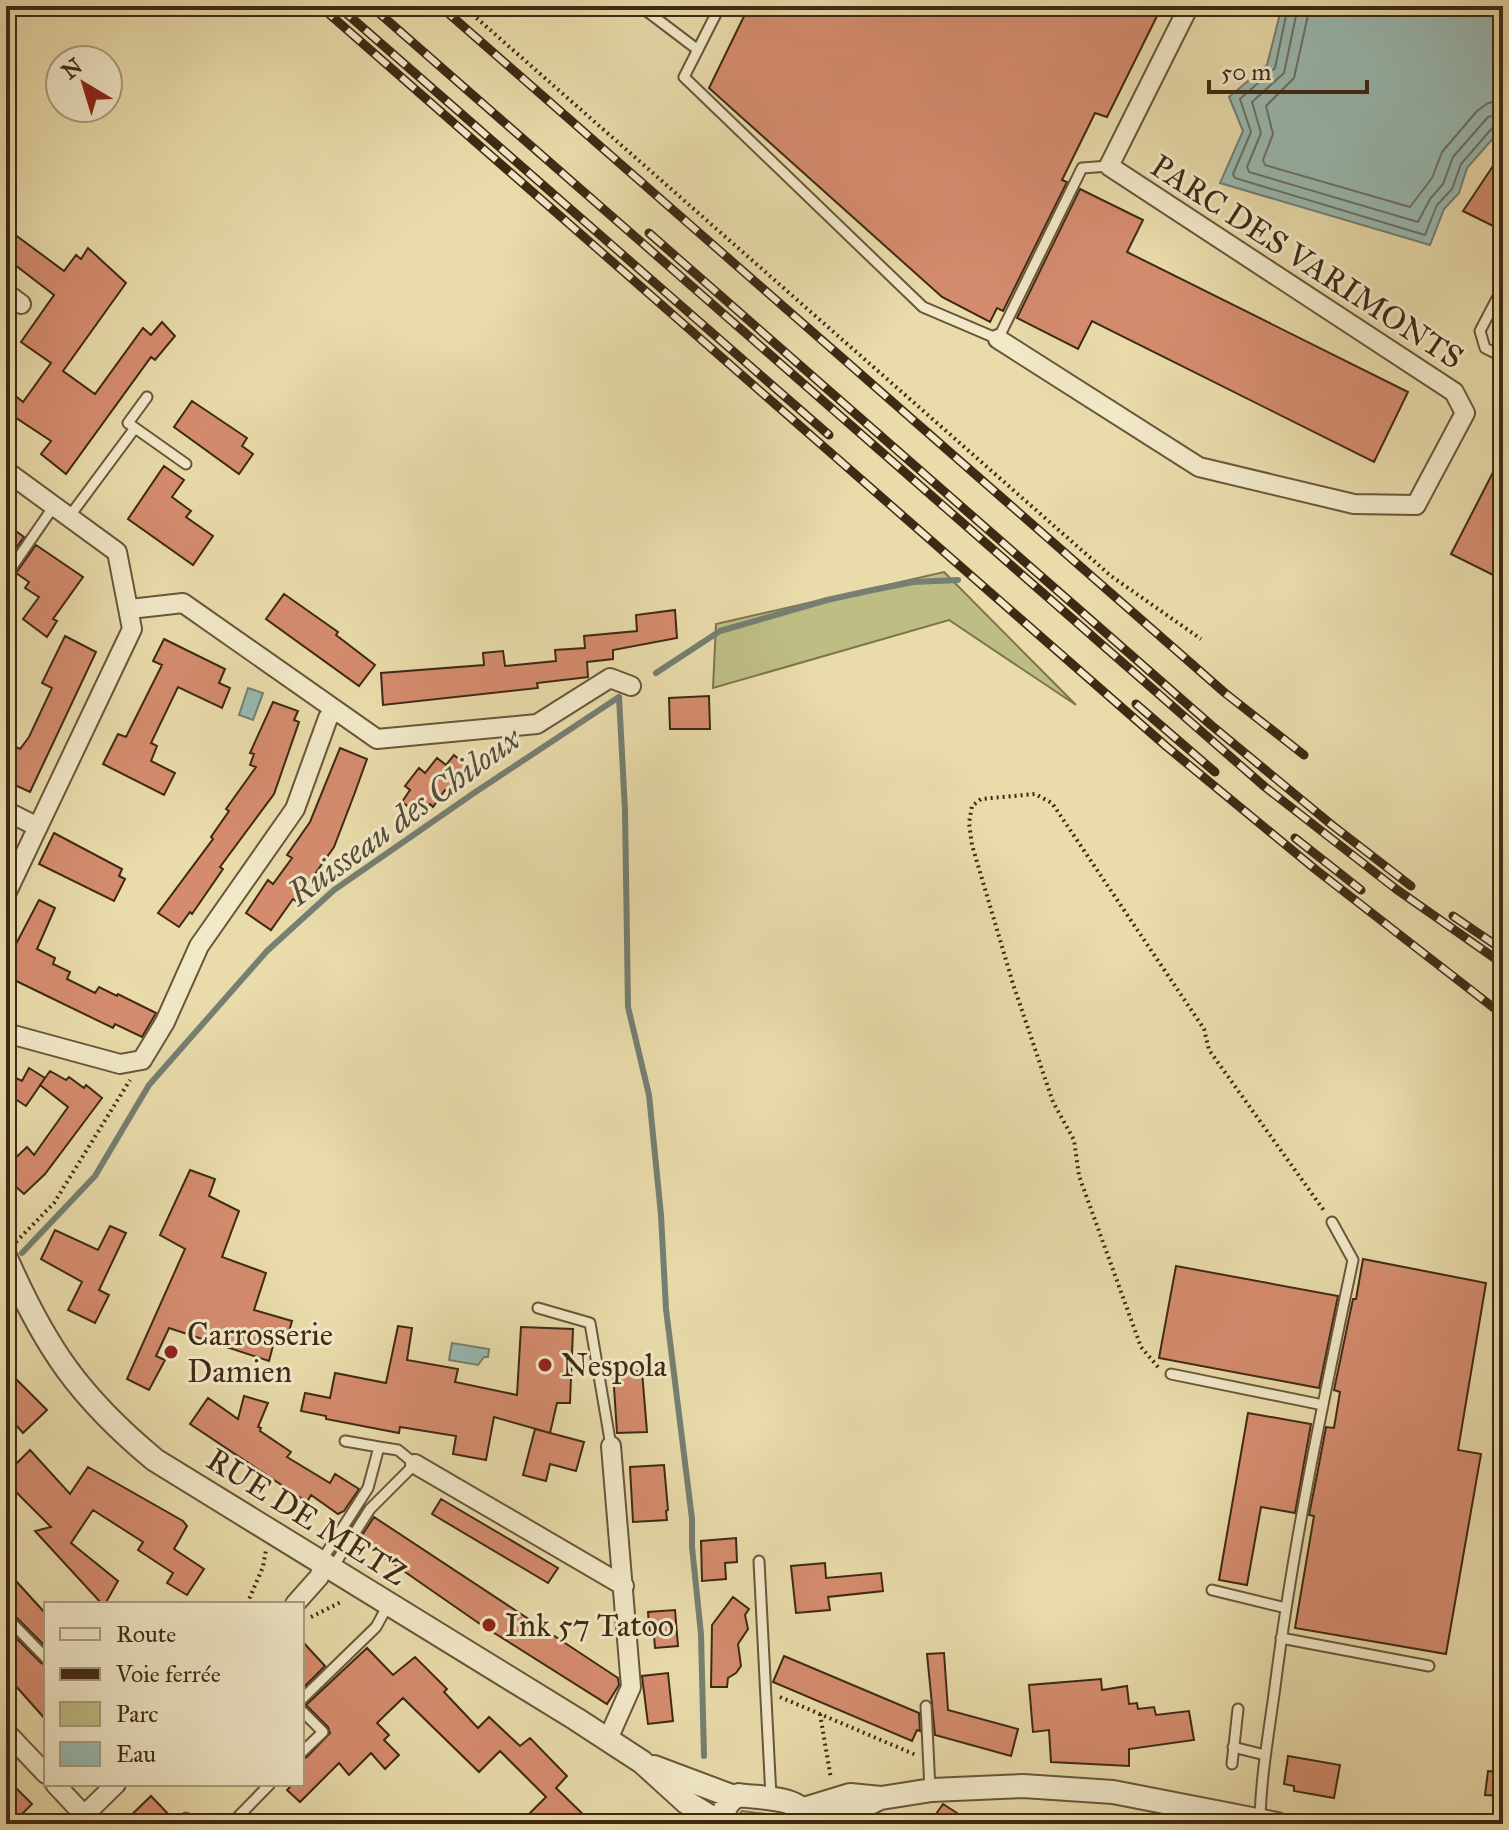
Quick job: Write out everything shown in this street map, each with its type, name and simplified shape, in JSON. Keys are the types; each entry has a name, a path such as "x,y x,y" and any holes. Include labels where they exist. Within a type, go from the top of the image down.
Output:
{"street":[{"name":"PARC DES VARIMONTS","path":"998,339 1199,467 1354,504 1416,505 1465,413 1454,392 1109,166 1189,6"},
{"path":"6,471 117,552 132,629 6,894"},
{"path":"130,609 183,603 377,739 537,724 610,678 631,686"},
{"path":"6,1033 120,1064 142,1060 165,1022 199,946 295,809 328,718 334,711"},
{"path":"6,811 38,827"},
{"name":"RUE DE METZ","path":"11,1250 44,1337 67,1372 92,1403 155,1460 608,1739 642,1762 686,1802 722,1824"},
{"path":"608,1739 631,1687 611,1446"},
{"path":"415,1464 624,1586"},
{"path":"297,1602 325,1566"},
{"path":"6,1732 44,1772"},
{"name":"RUE DE METZ","path":"642,1762 734,1797 739,1795 795,1803 808,1817"},
{"path":"56,1786 80,1819 114,1786"},
{"path":"808,1817 835,1800 850,1795 881,1798 930,1790 1023,1786 1097,1790 1268,1822"},
{"path":"722,1824 728,1803 734,1797"},
{"path":"828,1824 881,1798"}],"lane":[{"path":"640,6 698,50"},
{"path":"720,6 684,77 923,307 998,339 1082,168 1109,166"},
{"path":"1503,287 1480,331 1485,348 1503,357"},
{"path":"147,397 128,423 186,464"},
{"path":"12,567 135,428"},
{"path":"1268,1822 1260,1787 1281,1638 1353,1260 1332,1222"},
{"path":"538,1308 590,1323 611,1446"},
{"path":"1171,1374 1323,1405"},
{"path":"325,1566 370,1509 415,1464 398,1450 345,1441"},
{"path":"325,1566 368,1488 379,1447"},
{"path":"759,1561 771,1800"},
{"path":"1212,1590 1286,1608"},
{"path":"304,1697 376,1627 388,1605"},
{"path":"6,1617 44,1656"},
{"path":"1281,1638 1429,1666"},
{"path":"926,1706 930,1790"},
{"path":"1232,1764 1238,1709"},
{"path":"304,1713 323,1732 304,1750"},
{"path":"1233,1747 1265,1755"},
{"path":"231,1824 268,1786"}],"path":[{"path":"463,6 1111,576 1201,639"},
{"path":"1171,1374 1154,1364 1141,1347 1079,1176 1074,1140 1053,1102 1013,984 972,845 969,823 972,806 981,799 1035,794 1052,803 1204,1029 1209,1050 1332,1222"},
{"path":"11,1250 54,1203 142,1060"},
{"path":"248,1602 263,1567 268,1532"},
{"path":"304,1620 364,1590"},
{"path":"766,1697 780,1697 927,1759"},
{"path":"820,1714 835,1800"}],"green space":[{"path":"944,572 1076,705 949,620 713,688 716,624"},
{"path":"742,1811 793,1819 790,1824 741,1824 736,1818"}],"water":[{"path":"1282,6 1503,6 1503,127 1467,168 1459,193 1444,209 1430,245 1220,183 1243,131 1229,97 1267,65"},
{"path":"248,688 263,693 253,720 239,715"},
{"path":"452,1343 489,1349 488,1357 484,1357 478,1365 449,1360"}],"building":[{"path":"749,6 1162,6 1107,117 1095,113 1062,180 1067,182 1003,311 997,308 990,322 942,297 709,88"},
{"path":"1503,151 1503,231 1463,211"},
{"path":"1080,189 1143,220 1127,252 1408,392 1374,462 1092,321 1078,349 1017,318"},
{"path":"6,228 64,271 76,255 81,259 88,248 126,283 63,371 95,394 143,328 151,335 162,322 175,336 155,360 151,357 66,474 41,454 51,441 16,418 6,433 6,388 23,402 51,363 21,342 54,295 6,258"},
{"path":"192,401 247,438 242,446 253,454 239,474 174,427"},
{"path":"1503,453 1503,580 1451,554"},
{"path":"164,466 184,480 172,497 191,511 186,517 213,536 193,565 128,519"},
{"path":"6,524 24,537 6,562"},
{"path":"36,545 83,577 53,619 57,621 47,637 23,619 39,597 25,588 29,582 16,573"},
{"path":"284,594 338,632 336,635 375,665 359,686 266,619"},
{"path":"675,610 677,638 613,650 613,659 587,662 588,677 537,683 538,688 383,705 381,673 484,665 483,653 503,651 505,666 556,661 555,650 585,648 584,636 637,631 636,615"},
{"path":"65,636 96,652 30,792 6,781 6,742 20,749 29,737 52,688 42,683"},
{"path":"164,639 225,669 219,683 230,688 222,708 178,687 151,743 157,746 151,761 175,773 164,795 103,764 118,734 126,737 162,665 153,661"},
{"path":"709,696 710,729 670,729 669,698"},
{"path":"273,702 298,711 294,720 299,722 274,794 220,867 223,869 192,914 190,912 179,927 158,913 213,839 211,837 229,811 226,809 256,767 250,765 254,754 250,753"},
{"path":"340,748 367,759 354,795 334,847 271,930 246,913 268,880 273,884 292,858 287,855 310,822"},
{"path":"454,755 468,767 433,807 430,804 421,816 402,802 410,790 405,786 419,768 425,773 437,758 446,765"},
{"path":"54,833 122,869 119,876 125,879 114,901 39,864"},
{"path":"39,900 55,908 37,949 55,958 53,964 70,972 67,979 95,993 99,987 118,994 156,1013 142,1037 115,1024 113,1028 6,976 6,963"},
{"path":"29,1068 45,1078 26,1106 6,1093 6,1073 22,1081"},
{"path":"50,1071 66,1080 69,1077 84,1088 86,1085 102,1098 45,1174 24,1194 6,1178 6,1167 27,1147 34,1155 68,1107 40,1085"},
{"path":"190,1170 215,1179 209,1196 239,1211 222,1257 266,1273 254,1310 292,1321 287,1338 276,1334 269,1361 169,1328 156,1356 165,1360 149,1390 127,1379 185,1249 160,1235"},
{"path":"110,1226 126,1233 99,1290 109,1295 95,1323 68,1310 82,1282 41,1259 55,1230 98,1250"},
{"path":"1363,1259 1486,1283 1458,1450 1481,1454 1446,1654 1295,1628 1314,1516 1309,1515 1326,1427 1334,1428 1340,1392 1334,1390"},
{"path":"1176,1266 1338,1296 1319,1388 1159,1358"},
{"path":"398,1326 412,1328 407,1360 458,1369 455,1382 517,1395 521,1327 573,1329 570,1403 557,1403 550,1433 494,1417 486,1460 453,1454 456,1436 400,1427 399,1433 301,1411 305,1393 330,1398 335,1373 386,1383"},
{"path":"6,1369 47,1410 23,1433 6,1414"},
{"path":"642,1371 647,1432 617,1433 613,1372"},
{"path":"244,1396 268,1403 258,1427 291,1452 287,1457 330,1483 335,1474 359,1489 344,1511 338,1514 311,1495 307,1502 190,1424 208,1398 238,1419"},
{"path":"1248,1413 1311,1424 1295,1513 1261,1507 1247,1585 1219,1580"},
{"path":"535,1429 584,1442 576,1471 550,1464 546,1481 523,1475"},
{"path":"30,1450 70,1494 88,1467 183,1521 187,1526 174,1549 204,1569 187,1595 167,1583 173,1573 138,1550 143,1542 93,1510 71,1543 118,1581 106,1602 100,1602 35,1531 51,1527 6,1482 6,1474"},
{"path":"664,1465 667,1520 633,1522 630,1467"},
{"path":"441,1499 558,1568 548,1583 432,1514"},
{"path":"374,1517 618,1678 619,1685 607,1704 480,1624 359,1540"},
{"path":"736,1538 737,1562 725,1563 726,1579 702,1581 701,1541"},
{"path":"825,1563 826,1578 881,1573 883,1591 828,1597 830,1610 796,1613 791,1566"},
{"path":"6,1570 44,1612 44,1645 11,1612 6,1610"},
{"path":"733,1597 749,1609 745,1615 748,1629 738,1644 741,1666 728,1678 727,1687 711,1687 712,1625"},
{"path":"675,1610 678,1646 655,1648 654,1636 650,1636 648,1612"},
{"path":"6,1628 44,1664 44,1718 6,1675"},
{"path":"304,1643 325,1666 304,1687"},
{"path":"367,1648 393,1675 415,1657 447,1689 444,1692 478,1728 489,1717 520,1746 530,1738 567,1776 556,1788 593,1824 519,1824 546,1797 500,1751 479,1772 403,1698 377,1723 389,1735 384,1740 399,1755 385,1769 371,1753 349,1775 339,1763 300,1802 287,1790 291,1786 304,1786 304,1758 330,1733 306,1705"},
{"path":"944,1653 948,1710 1018,1729 1011,1756 935,1735 927,1654"},
{"path":"784,1656 919,1713 920,1731 917,1730 912,1741 773,1682"},
{"path":"668,1673 673,1721 648,1724 642,1676"},
{"path":"1101,1679 1102,1690 1127,1686 1129,1704 1137,1703 1138,1709 1154,1707 1156,1715 1189,1711 1194,1740 1129,1749 1129,1766 1051,1762 1049,1730 1033,1732 1029,1685"},
{"path":"1288,1756 1340,1765 1334,1798 1294,1791 1294,1786 1284,1784"},
{"path":"1488,1771 1503,1773 1503,1796 1485,1795"},
{"path":"6,1778 32,1804 12,1824 6,1824"},
{"path":"151,1796 174,1820 173,1823 122,1824"},
{"path":"943,1804 974,1824 929,1824"}],"waterway":[{"path":"656,673 720,631 868,591 913,582 958,580"},
{"path":"619,697 625,810 628,1007 649,1095 661,1215 666,1309 692,1519 701,1634 704,1756"},
{"name":"Ruisseau des Chiloux","path":"22,1253 95,1176 149,1085 267,951 334,890 619,697"}],"railway":[{"path":"320,6 1167,747 1315,869 1503,1015"},
{"path":"338,6 829,435"},
{"path":"371,6 1265,787 1396,889 1503,964"},
{"path":"440,6 1225,693 1304,755"},
{"path":"649,233 1211,725 1411,886"},
{"path":"1136,704 1215,772"},
{"path":"1295,838 1361,890"},
{"path":"1453,916 1503,950"}],"place":[{"name":"Carrosserie Damien","path":"171,1352"},
{"name":"Nespola","path":"545,1365"},
{"name":"Ink 57 Tatoo","path":"489,1625"}]}
